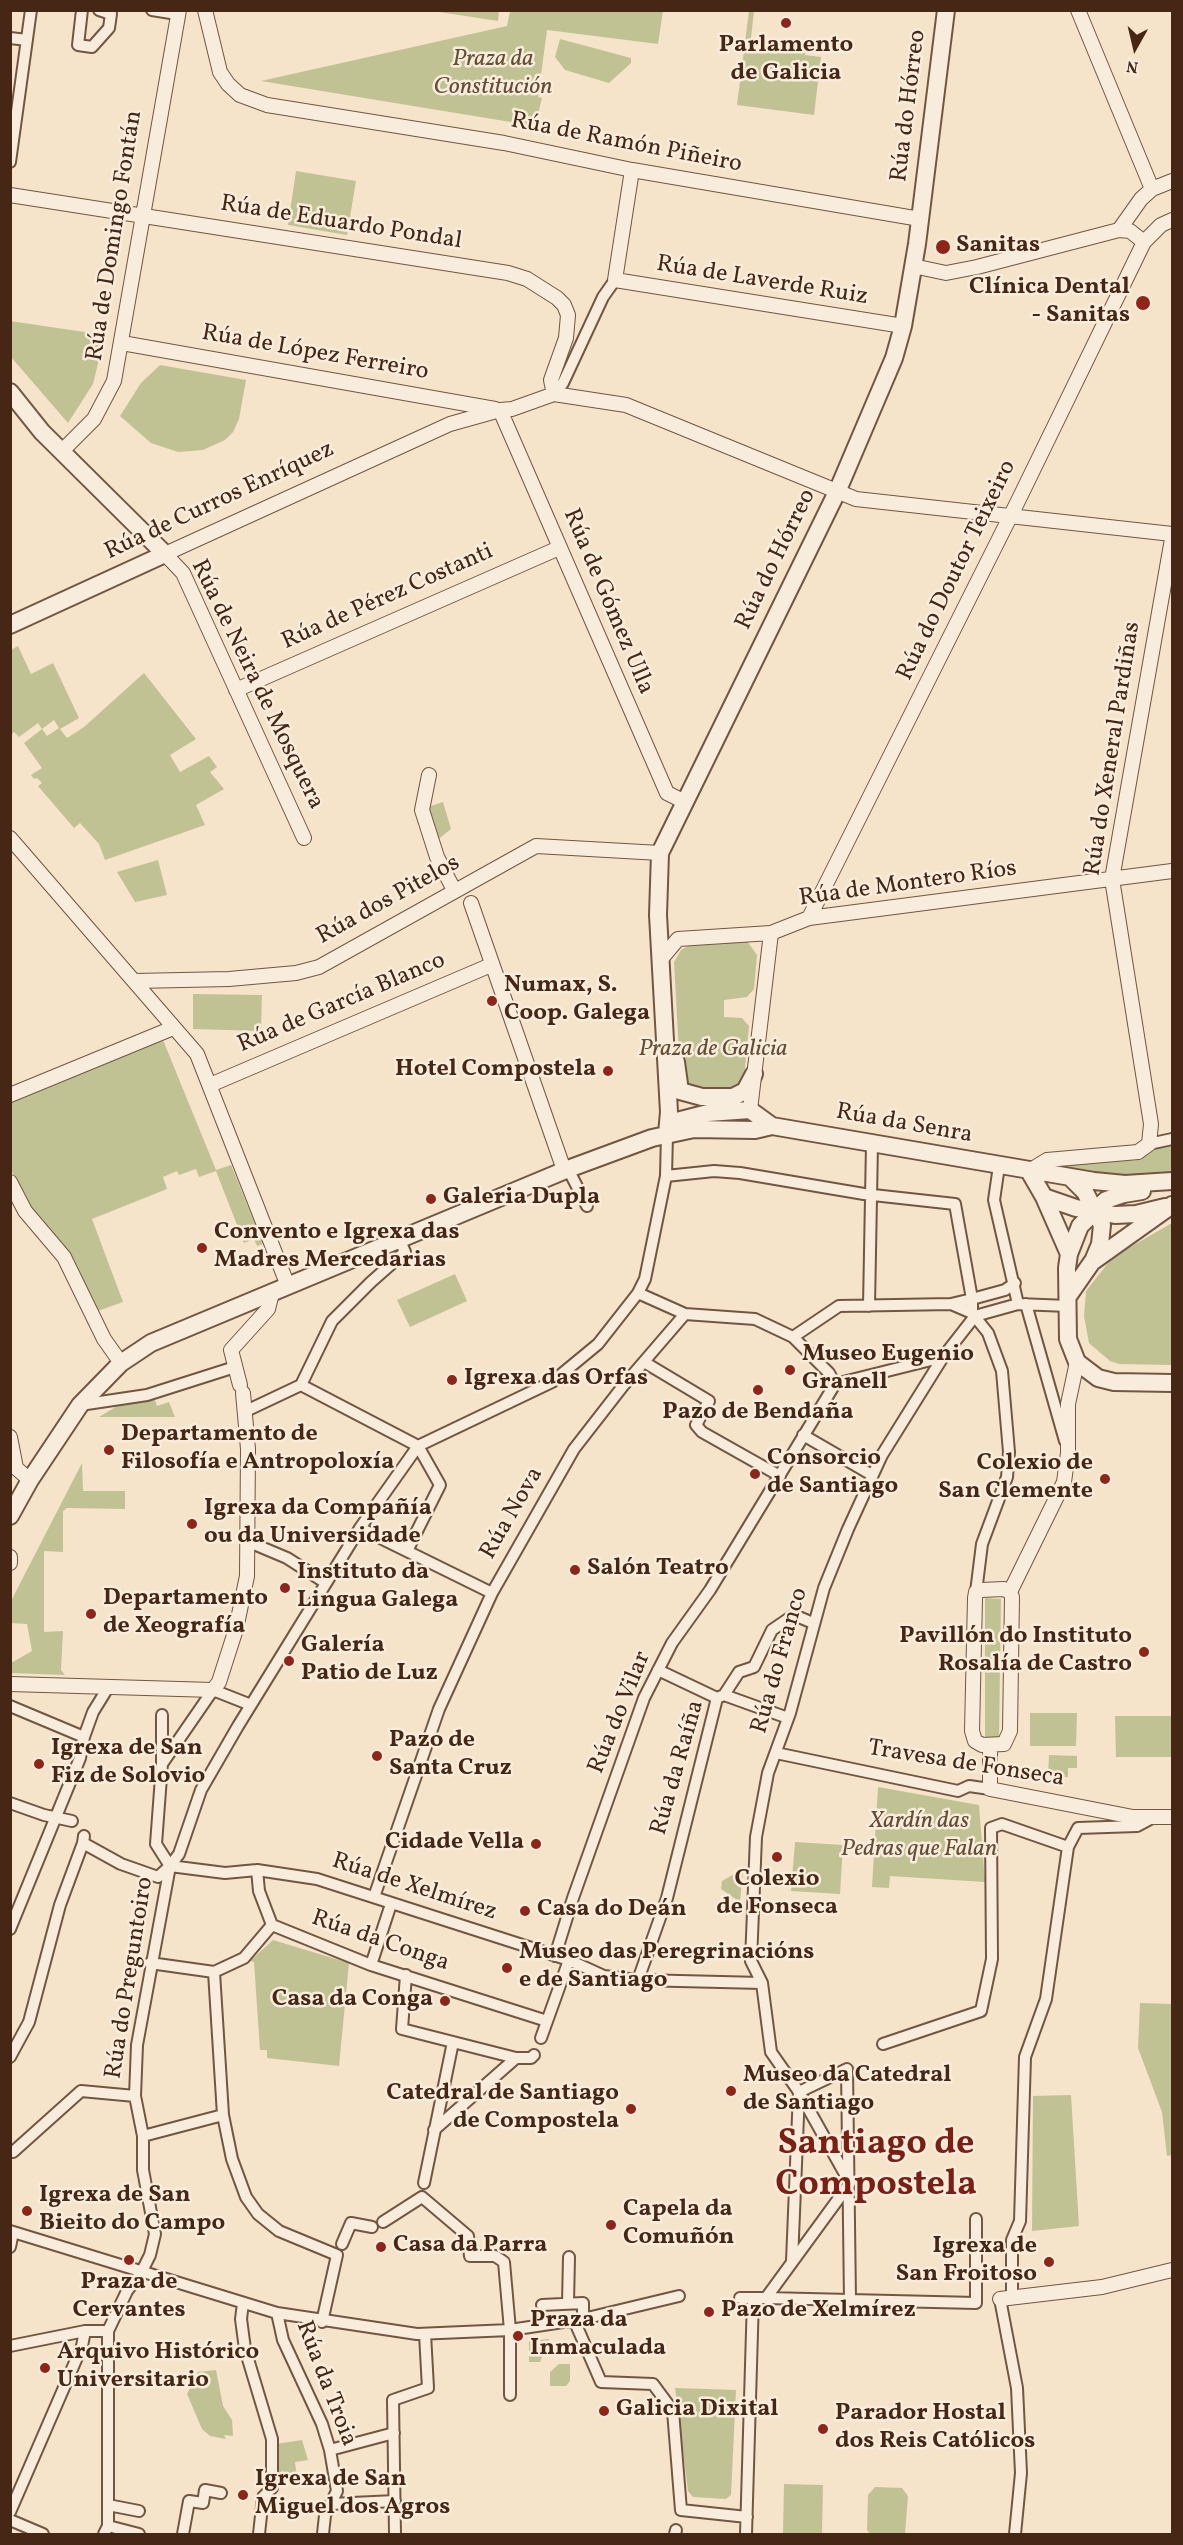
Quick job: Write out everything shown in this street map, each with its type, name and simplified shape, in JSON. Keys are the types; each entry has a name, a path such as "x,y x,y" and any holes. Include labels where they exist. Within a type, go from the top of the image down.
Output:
{"street":[{"path":"10,162 31,10"},
{"path":"82,10 78,45 92,47 109,28 111,14 99,10"},
{"path":"152,10 178,12"},
{"name":"Rúa de Ramón Piñeiro","path":"206,10 220,72 240,95 267,105 504,143 632,170 920,219"},
{"name":"Rúa do Hórreo","path":"681,1124 661,961 658,915 660,852 837,492 894,358 903,326 913,266 946,10"},
{"path":"1078,10 1152,189"},
{"name":"Rúa de Domingo Fontán","path":"62,451 82,433 102,409 114,381 178,12"},
{"path":"10,38 27,40"},
{"path":"554,394 563,383 603,297 615,280 632,170"},
{"path":"1119,230 1141,199 1152,189 1173,181"},
{"name":"Rúa de Eduardo Pondal","path":"10,195 508,273 527,279 557,298 564,305 568,315 566,338 550,380 554,394"},
{"path":"913,266 946,273 1119,230 1130,231 1144,242 1161,225 1173,220"},
{"name":"Rúa do Doutor Teixeiro","path":"809,918 1011,515 1144,242"},
{"name":"Rúa de Laverde Ruiz","path":"615,280 903,326"},
{"name":"Rúa de López Ferreiro","path":"122,343 500,410"},
{"path":"10,392 42,432 165,554"},
{"path":"554,394 626,405 856,499 1173,534"},
{"name":"Rúa de Curros Enríquez","path":"10,625 450,424 500,410 512,409 554,394"},
{"path":"449,400 454,412 450,424"},
{"name":"Rúa de Gómez Ulla","path":"500,410 666,793 685,802"},
{"name":"Rúa do Xeneral Pardiñas","path":"1149,1144 1151,1124 1112,879 1173,539"},
{"name":"Rúa de Pérez Costanti","path":"236,690 559,548"},
{"name":"Rúa de Neira de Mosquera","path":"165,554 183,573 304,838"},
{"path":"429,775 422,810 437,857 454,890"},
{"path":"10,838 197,1054 210,1085 280,1290"},
{"name":"Rúa dos Pitelos","path":"135,981 229,979 296,973 319,967 536,846 660,852"},
{"name":"Rúa de Montero Ríos","path":"661,961 678,939 771,933 809,918 1173,871"},
{"path":"471,903 491,965 566,1169 587,1206"},
{"path":"681,1124 737,1120 750,1110 771,933"},
{"path":"661,961 672,970 676,1072 680,1090 702,1097 733,1096 745,1090 754,1074"},
{"name":"Rúa de García Blanco","path":"210,1085 491,965"},
{"path":"10,1095 173,1028"},
{"path":"10,1516 30,1480 80,1405 121,1363 151,1343 566,1169 708,1113 750,1110"},
{"name":"Rúa da Senra","path":"750,1110 772,1126"},
{"path":"418,1446 552,1382 598,1344 638,1293 645,1279 666,1176 681,1124"},
{"name":"Rúa da Senra","path":"681,1124 755,1130 772,1126 1071,1178 1125,1184 1173,1181"},
{"path":"1069,1254 1044,1197 1029,1171 1047,1160 1138,1152 1149,1144 1173,1139"},
{"path":"869,1306 867,1194 872,1144"},
{"path":"999,1166 994,1200 1022,1304 1068,1453"},
{"path":"666,1176 714,1171 740,1173 883,1197 955,1204 974,1315"},
{"path":"1069,1301 1092,1262 1102,1235 1102,1225 1086,1192 1071,1178"},
{"path":"10,1182 25,1210 64,1257 104,1339 121,1363"},
{"path":"1173,1188 1113,1196 1080,1226 1069,1254 1067,1276 1068,1339 1077,1362 1092,1375 1105,1381 1173,1383"},
{"path":"1044,1197 1076,1208 1115,1215 1136,1214 1173,1205"},
{"path":"1092,1262 1173,1205"},
{"path":"246,1411 302,1385 332,1322 371,1282 405,1252 399,1239"},
{"path":"793,1337 839,1306 951,1304 1005,1290 1016,1283"},
{"path":"162,1764 223,1673 236,1629 247,1576 249,1492 246,1411 231,1350 268,1309 280,1290"},
{"path":"638,1293 685,1314 755,1319 793,1337 829,1373 835,1384 944,1357"},
{"path":"974,1315 1022,1304 1069,1301"},
{"path":"951,1304 974,1315 988,1333 1002,1371 1009,1452 1007,1477 982,1544 976,1592 972,1731 978,1744 990,1746 1004,1744 1010,1731 1012,1597 1010,1592 1060,1490 1068,1453 1068,1404 1077,1362"},
{"name":"Rúa Nova","path":"374,1896 439,1709 492,1593 574,1449 685,1314"},
{"name":"Rúa do Franco","path":"799,2092 771,2052 762,1983 751,1961 756,1837 768,1773 788,1718 824,1588 873,1475 882,1455 944,1357 974,1315"},
{"path":"644,1362 709,1401 696,1425 702,1432 780,1476"},
{"path":"80,1405 147,1395 235,1367"},
{"name":"Rúa do Vilar","path":"555,1956 573,1898 644,1698 658,1670 835,1384"},
{"path":"302,1385 418,1446 440,1485 407,1551"},
{"path":"803,1435 873,1475"},
{"path":"10,1437 16,1468 30,1480"},
{"name":"Rúa do Preguntoiro","path":"108,2331 127,2291 141,2273 150,2254 155,2234 144,2170 143,2136 135,2096 137,2045 150,1963 170,1866 179,1854 201,1790 251,1705 360,1528 418,1446"},
{"path":"360,1528 492,1593"},
{"path":"249,1542 287,1558 326,1582"},
{"path":"10,1557 10,1563"},
{"path":"976,1592 993,1589 1010,1592"},
{"name":"Rúa da Raíña","path":"638,1980 667,1898 721,1697 739,1672 754,1667 772,1630 794,1615 813,1623"},
{"path":"658,1670 721,1697 788,1718"},
{"path":"10,1684 213,1690 251,1705"},
{"path":"10,1929 80,1758 84,1737 93,1712 109,1686"},
{"path":"10,1706 84,1737"},
{"path":"10,2057 29,2022 60,1905 84,1839 121,1864 158,1877 170,1866 156,1844 162,1764 162,1715"},
{"path":"990,1746 990,1789"},
{"name":"Travesa de Fonseca","path":"776,1753 958,1791 969,1786 1150,1819 1173,1817"},
{"path":"10,1803 55,1818 72,1821"},
{"path":"1015,2535 1021,2473 1017,2388 1006,2298 1012,2240 1020,2221 1025,2057 1046,1999 1068,1847 1078,1828 1137,1826 1150,1819"},
{"path":"883,2044 981,2011 992,1959 991,1828 1002,1824 1068,1847"},
{"name":"Rúa de Xelmírez","path":"170,1866 225,1873 257,1870 299,1875 374,1896 391,1904 569,1960 614,1977 638,1980 762,1983"},
{"path":"150,1963 214,1972 244,1958 272,1925 259,1891 257,1870"},
{"path":"371,1965 391,1904"},
{"name":"Rúa da Conga","path":"272,1925 371,1965 547,2021"},
{"path":"541,2038 569,1960"},
{"path":"214,1972 223,2115 232,2159 246,2197 258,2214 279,2231 339,2247"},
{"path":"406,1975 402,2029 516,2058 531,2058 534,2055"},
{"path":"424,2183 453,2042"},
{"path":"435,2130 516,2058"},
{"path":"799,2092 847,2070 850,2300"},
{"path":"11,2152 81,2091 135,2096"},
{"path":"799,2092 850,2183"},
{"path":"792,2261 799,2092"},
{"path":"143,2136 223,2115"},
{"path":"766,2298 850,2183"},
{"path":"383,2222 422,2197 468,2236 470,2256 495,2256 504,2262 510,2330 510,2395"},
{"path":"740,2298 976,2302 976,2219"},
{"path":"322,2322 339,2247 351,2223 372,2227"},
{"path":"10,2247 12,2232 277,2313 322,2322 425,2334 510,2330 549,2316 595,2316 679,2296"},
{"path":"569,2257 572,2315 601,2382 653,2384 673,2411 679,2513 747,2517"},
{"path":"1006,2298 1102,2287 1173,2270"},
{"path":"746,2535 753,2298"},
{"path":"243,2303 245,2349 272,2439 272,2488 263,2497 259,2535"},
{"name":"Rúa da Troia","path":"277,2313 283,2340 322,2424 330,2450 338,2491 325,2515 323,2535"},
{"path":"549,2316 572,2315"},
{"path":"10,2512 16,2490 82,2346 86,2331"},
{"path":"10,2346 86,2331 108,2331 106,2530 139,2535"},
{"path":"395,2535 393,2400 428,2388 425,2334"},
{"path":"330,2450 394,2433"},
{"path":"183,2535 189,2501 203,2503 205,2490 221,2493"},
{"path":"331,2504 395,2501"},
{"path":"108,2505 139,2511"},
{"path":"10,2520 43,2535"}],"green space":[{"path":"499,10 498,21 433,11"},
{"name":"Praza da Constitución","path":"510,11 663,11 658,44 547,30 538,97 542,98 535,126 261,81 507,26"},
{"path":"749,11 754,11 750,47 799,53 801,42 806,42 805,55 821,57 814,115 737,105"},
{"path":"560,39 631,58 631,63 609,83 565,70 555,57"},
{"path":"296,171 356,181 347,235 288,225"},
{"path":"10,321 105,335 93,384 68,423 11,357"},
{"path":"160,365 246,380 239,419 233,432 225,440 203,450 178,452 151,443 120,416 141,383"},
{"path":"18,646 31,674 53,663 79,718 60,729 67,738 84,727 144,673 196,739 170,755 180,772 209,756 217,767 210,772 224,789 196,805 205,825 105,860 99,844 80,823 74,828 38,786 42,783 31,775 42,768 24,743 42,729 38,723 19,737 14,732 11,735 11,650","holes":["54,720 59,728 47,736 42,729"]},
{"path":"443,802 451,829 436,841 428,807"},
{"path":"158,860 167,895 135,902 117,872"},
{"name":"Praza de Galicia","path":"747,941 757,955 754,989 747,997 724,1000 724,1017 742,1018 749,1026 744,1078 734,1089 699,1092 687,1087 680,1072 674,962 681,950 689,945"},
{"path":"193,994 262,995 261,1031 193,1029"},
{"path":"163,1040 216,1170 231,1165 263,1244 257,1246 254,1239 244,1243 216,1171 199,1177 196,1169 179,1175 177,1171 163,1177 167,1189 92,1219 123,1302 98,1311 69,1251 24,1200 11,1169 10,1103"},
{"path":"1165,1144 1172,1146 1172,1178 1091,1173 1055,1165 1057,1163 1138,1160"},
{"path":"1172,1223 1172,1365 1119,1364 1110,1361 1089,1343 1084,1316 1086,1291 1108,1263 1127,1249"},
{"path":"455,1274 467,1301 410,1327 397,1300"},
{"path":"154,1397 157,1406 169,1402 175,1417 99,1417 124,1402"},
{"path":"82,1463 83,1491 125,1491 125,1509 67,1508 63,1511 63,1552 44,1551 44,1632 63,1631 61,1670 65,1675 11,1673 11,1663 32,1651 27,1624 11,1623 11,1601"},
{"path":"985,1598 1001,1599 999,1737 997,1740 985,1738"},
{"path":"1030,1713 1077,1713 1076,1746 1030,1746"},
{"path":"1115,1716 1172,1716 1172,1757 1116,1757"},
{"path":"1049,1755 1077,1756 1077,1768 1068,1768 1068,1777 1048,1777"},
{"name":"Xardín das Pedras que Falan","path":"878,1787 979,1805 985,1882 890,1876 889,1888 872,1887"},
{"path":"795,1842 843,1845 840,1894 791,1891"},
{"path":"743,1869 740,1902 721,1889 722,1881"},
{"path":"273,1940 349,1963 339,2066 267,2058 267,2050 260,2050 254,1962 250,1961"},
{"path":"1140,2003 1172,2004 1172,2155 1167,2156 1162,2112 1138,2048"},
{"path":"1071,2095 1079,2226 1032,2231 1033,2096"},
{"path":"549,2339 548,2353 543,2355 540,2362 529,2362 529,2341"},
{"path":"559,2364 570,2364 570,2381 566,2386 550,2386 550,2372"},
{"path":"216,2370 223,2406 232,2420 233,2436 224,2435 226,2439 210,2436 202,2429 187,2394 198,2372"},
{"path":"675,2388 736,2390 731,2495 726,2499 693,2497 688,2491"},
{"path":"302,2440 308,2460 295,2462 297,2478 277,2481 279,2464 276,2444"},
{"path":"784,2484 823,2485 822,2534 783,2534"},
{"path":"875,2487 902,2488 908,2496 905,2534 870,2534 867,2530 868,2495"}],"place":[{"name":"Parlamento de Galicia","path":"786,23"},
{"name":"Sanitas","path":"943,247"},
{"name":"Clínica Dental - Sanitas","path":"1143,303"},
{"name":"Numax, S. Coop. Galega","path":"492,1001"},
{"name":"Hotel Compostela","path":"608,1071"},
{"name":"Galeria Dupla","path":"431,1199"},
{"name":"Convento e Igrexa das Madres Mercedarias","path":"202,1248"},
{"name":"Museo Eugenio Granell","path":"790,1370"},
{"name":"Igrexa das Orfas","path":"452,1380"},
{"name":"Pazo de Bendaña","path":"758,1390"},
{"name":"Departamento de Filosofía e Antropoloxía","path":"109,1450"},
{"name":"Consorcio de Santiago","path":"755,1474"},
{"name":"Colexio de San Clemente","path":"1105,1479"},
{"name":"Igrexa da Compañía ou da Universidade","path":"192,1524"},
{"name":"Salón Teatro","path":"575,1570"},
{"name":"Instituto da Lingua Galega","path":"285,1588"},
{"name":"Departamento de Xeografía","path":"91,1614"},
{"name":"Pavillón do Instituto Rosalía de Castro","path":"1144,1652"},
{"name":"Galería Patio de Luz","path":"289,1661"},
{"name":"Pazo de Santa Cruz","path":"377,1756"},
{"name":"Igrexa de San Fiz de Solovio","path":"39,1764"},
{"name":"Cidade Vella","path":"536,1844"},
{"name":"Colexio de Fonseca","path":"777,1857"},
{"name":"Casa do Deán","path":"525,1911"},
{"name":"Museo das Peregrinacións e de Santiago","path":"507,1968"},
{"name":"Casa da Conga","path":"445,2001"},
{"name":"Museo da Catedral de Santiago","path":"731,2091"},
{"name":"Catedral de Santiago de Compostela","path":"631,2109"},
{"name":"Igrexa de San Bieito do Campo","path":"27,2211"},
{"name":"Capela da Comuñón","path":"611,2225"},
{"name":"Casa da Parra","path":"381,2247"},
{"name":"Praza de Cervantes","path":"129,2260"},
{"name":"Igrexa de San Froitoso","path":"1049,2262"},
{"name":"Pazo de Xelmírez","path":"709,2312"},
{"name":"Praza da Inmaculada","path":"518,2336"},
{"name":"Arquivo Histórico Universitario","path":"45,2368"},
{"name":"Galicia Dixital","path":"604,2411"},
{"name":"Parador Hostal dos Reis Católicos","path":"823,2429"},
{"name":"Igrexa de San Miguel dos Agros","path":"243,2495"}],"district":[{"name":"Santiago de Compostela","path":"876,2166"}]}
